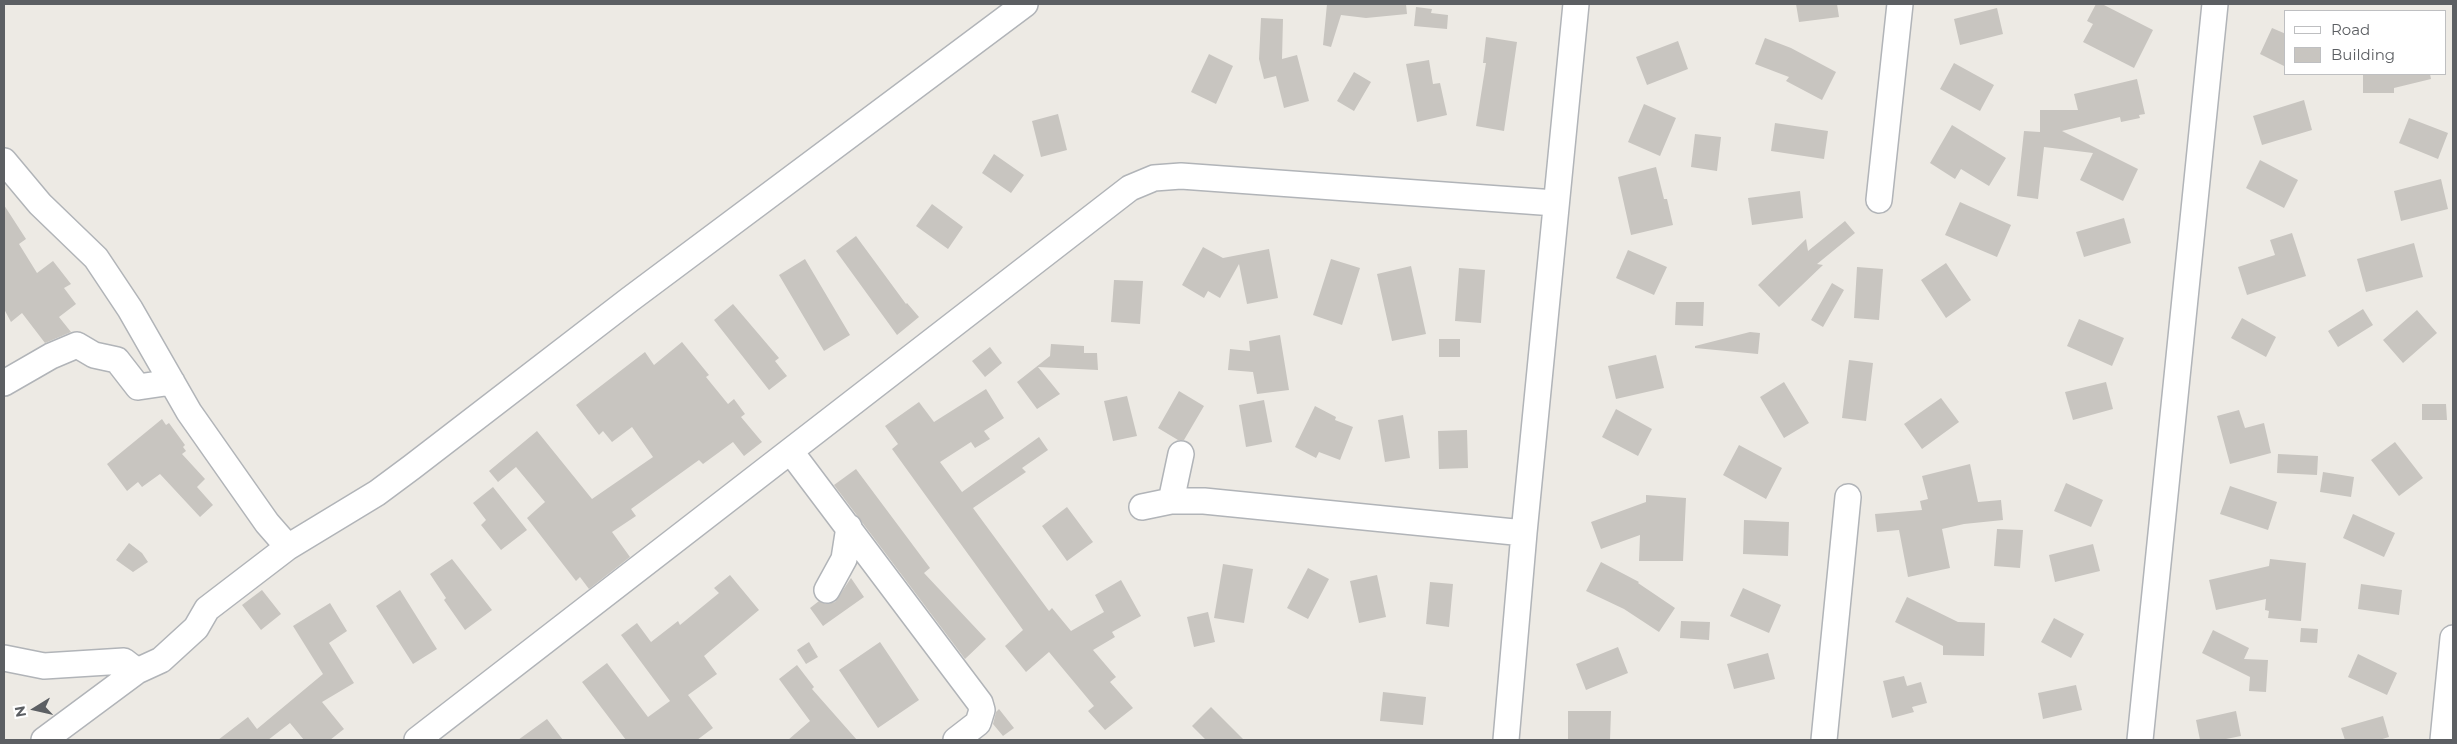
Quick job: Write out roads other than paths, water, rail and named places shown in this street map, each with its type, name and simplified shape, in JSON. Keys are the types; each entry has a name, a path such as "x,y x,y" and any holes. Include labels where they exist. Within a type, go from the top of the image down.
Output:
{"street":[{"path":"44,740 137,671 161,660 196,628 207,608 288,547 377,493 637,294 1025,4"},
{"path":"1506,740 1555,203 1576,4"},
{"path":"1879,200 1900,4"},
{"path":"2140,740 2215,4"},
{"path":"4,161 40,204 96,258 130,309 189,412 267,523 288,547"},
{"path":"417,740 1130,188 1154,178 1180,176 1555,203"},
{"path":"4,383 51,356 77,345 94,355 117,360 138,387 172,382"},
{"path":"791,452 980,703 982,710 978,723 956,740"},
{"path":"1171,501 1181,454"},
{"path":"1824,740 1848,497"},
{"path":"1142,508 1171,501 1204,501 1524,533"},
{"path":"828,590 844,559 849,528"},
{"path":"2443,740 2453,638"},
{"path":"4,658 44,666 124,661 137,671"}]}
